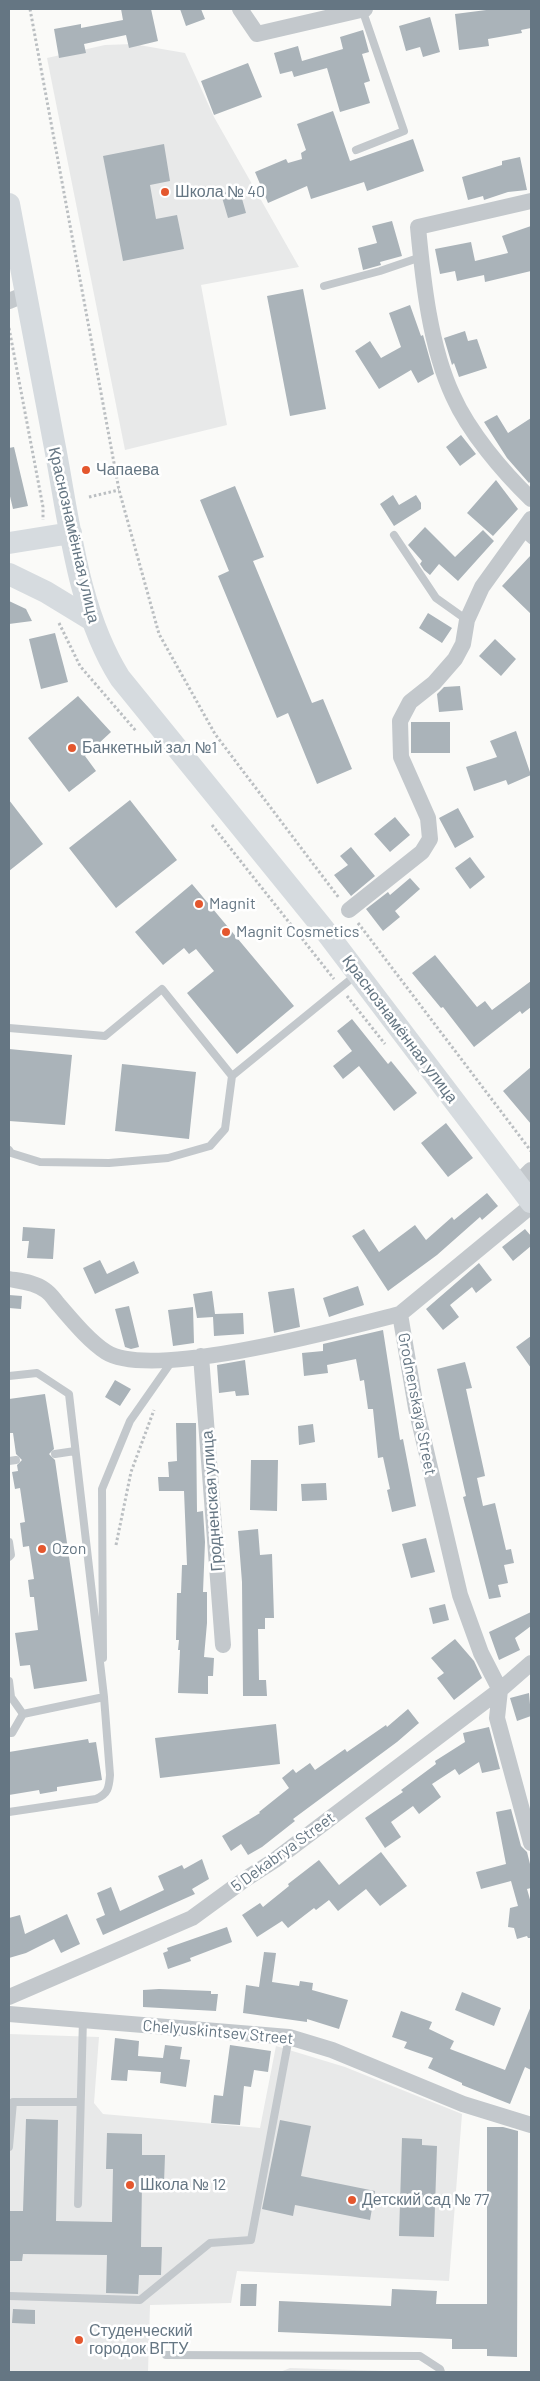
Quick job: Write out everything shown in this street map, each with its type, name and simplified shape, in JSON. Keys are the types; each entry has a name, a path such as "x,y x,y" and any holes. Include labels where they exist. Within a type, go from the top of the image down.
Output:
{"street":[{"path":"240,9 257,34 364,9"},
{"path":"531,201 418,227 431,319 440,358 453,396 511,480 531,499"},
{"name":"Краснознамённая улица","path":"9,204 17,297 70,534 92,620 108,659 120,678 524,1177 531,1202"},
{"path":"349,910 422,852 430,839 428,818 401,758 400,721 410,702 434,683 455,659 463,644 467,620 482,587 526,536 531,519"},
{"path":"9,543 70,534"},
{"path":"9,574 46,592 92,620"},
{"path":"400,1314 531,1206"},
{"name":"Grodnenskaya Street","path":"9,1279 45,1289 78,1326 107,1353 138,1362 201,1356 291,1342 400,1314 416,1408 460,1595 481,1653 500,1690"},
{"name":"Гродненская улица","path":"201,1356 223,1645"},
{"name":"5 Dekabrya Street","path":"9,1997 192,1918 275,1860 500,1690 531,1664"},
{"path":"500,1690 497,1718 531,1843"},
{"name":"Chelyuskintsev Street","path":"9,2014 288,2037 332,2050 462,2104 531,2125"}],"lane":[{"path":"356,150 404,131 364,9"},
{"path":"324,286 380,271 421,257"},
{"path":"394,535 436,598 467,620"},
{"path":"9,1150 11,1153 40,1162 109,1164 168,1158 210,1146 225,1129 232,1076 358,974"},
{"path":"9,1028 105,1036 162,990 232,1076"},
{"path":"104,1697 102,1489 130,1421 174,1359"},
{"path":"9,1376 37,1373 68,1394 104,1697 110,1775 109,1787 104,1795 96,1799 9,1812"},
{"path":"54,1454 75,1451"},
{"path":"9,1542 11,1555 9,1557"},
{"path":"9,1681 12,1698 23,1714"},
{"path":"9,1733 12,1732 23,1714 104,1697"},
{"path":"78,2204 83,2019"},
{"path":"9,2296 140,2300 210,2243 250,2240 288,2037"},
{"path":"9,2147 13,2102 80,2102"},
{"path":"166,2355 420,2356 440,2369 441,2372"}],"path":[{"path":"30,9 120,490 159,634 215,734 531,1151"},
{"path":"9,328 43,507"},
{"path":"89,497 120,490"},
{"path":"59,622 80,666 141,737"},
{"path":"208,819 388,1049"},
{"path":"115,1550 117,1532 131,1472 154,1410 159,1403"}],"shaded area":[{"name":"Школа № 40","path":"133,44 185,53 214,117 299,267 201,285 227,425 125,450 47,58 105,45"},
{"path":"9,2034 99,2037 94,2103 103,2114 260,2128 276,2046 345,2067 462,2114 449,2281 237,2271 231,2303 150,2305 148,2372 9,2372"},
{"path":"290,2368 417,2372 280,2372"}],"building":[{"path":"121,9 151,9 158,41 129,48 126,35 84,44 86,53 59,58 54,29 81,24 81,28 123,20"},
{"path":"180,9 201,9 205,19 186,26"},
{"path":"494,9 531,9 531,28 521,30 522,33 488,39 489,46 459,50 455,14"},
{"path":"430,17 440,52 423,57 420,47 406,51 399,26"},
{"path":"363,30 369,52 362,54 370,81 364,83 370,103 340,112 327,68 294,77 292,71 280,74 274,53 298,46 302,61 343,49 340,37"},
{"path":"248,63 262,97 214,115 201,81"},
{"path":"333,111 350,161 413,139 424,171 367,191 364,182 311,199 307,186 268,203 255,172 286,159 288,163 302,159 301,153 306,150 297,124"},
{"path":"164,144 170,181 150,185 156,219 177,215 184,249 123,261 103,156"},
{"path":"520,157 527,190 508,192 484,200 483,196 468,200 462,177 502,165 502,161"},
{"path":"239,188 246,213 228,218 221,194"},
{"path":"392,221 402,256 380,262 381,265 363,270 358,248 377,243 372,226"},
{"path":"531,226 531,271 485,282 484,275 457,281 455,271 440,274 435,249 471,242 475,261 508,253 502,236"},
{"path":"303,289 326,409 290,416 267,296"},
{"path":"410,305 421,336 423,335 434,374 418,383 411,370 379,389 355,351 370,341 381,358 401,347 389,313"},
{"path":"465,331 468,341 477,339 487,368 459,377 454,363 452,365 444,338"},
{"path":"497,415 508,433 531,418 531,481 529,483 507,458 484,422"},
{"path":"461,435 476,454 460,466 446,447"},
{"path":"14,447 28,506 13,509 9,492 9,448"},
{"path":"496,480 518,509 493,536 467,513"},
{"path":"235,486 264,557 253,561 312,703 323,699 352,769 317,784 288,713 277,718 218,576 229,571 200,500"},
{"path":"393,495 399,505 416,495 421,503 421,509 394,526 380,504"},
{"path":"425,527 455,557 483,530 494,541 458,581 439,564 430,575 424,570 420,564 422,561 408,545"},
{"path":"531,555 531,614 502,586"},
{"path":"9,601 26,609 32,621 9,624"},
{"path":"428,613 452,628 442,643 419,628"},
{"path":"55,633 68,682 41,689 29,639"},
{"path":"495,639 516,659 501,676 479,656"},
{"path":"460,686 463,710 439,712 437,694 444,687"},
{"path":"78,696 111,732 85,756 96,771 69,792 28,738"},
{"path":"411,722 450,722 450,753 411,753"},
{"path":"516,731 531,775 508,785 506,780 474,791 466,767 497,757 490,741"},
{"path":"9,800 43,844 9,871"},
{"path":"130,800 177,860 116,908 69,848"},
{"path":"458,808 474,837 455,848 439,818"},
{"path":"395,817 410,835 390,852 374,834"},
{"path":"351,847 375,876 351,896 334,875 348,865 340,856"},
{"path":"470,857 485,877 470,889 455,868"},
{"path":"410,878 420,889 395,911 400,917 383,931 366,909 388,892 390,895"},
{"path":"192,884 294,1006 237,1054 187,993 214,971 196,949 189,954 184,948 163,965 135,932"},
{"path":"435,955 477,1007 485,1001 492,1010 531,981 531,1007 522,1014 520,1011 474,1047 443,1007 441,1008 412,973"},
{"path":"352,1019 388,1064 391,1061 417,1093 394,1111 359,1066 343,1079 333,1066 352,1051 337,1031"},
{"path":"9,1049 72,1055 65,1125 9,1121"},
{"path":"122,1064 196,1072 189,1139 115,1131"},
{"path":"531,1067 531,1124 503,1091"},
{"path":"446,1123 473,1158 448,1177 421,1143"},
{"path":"487,1193 498,1206 482,1220 480,1217 437,1255 388,1291 352,1236 364,1229 379,1252 415,1225 426,1240 452,1217 454,1220"},
{"path":"23,1227 55,1229 53,1259 27,1258 29,1241 22,1241"},
{"path":"525,1229 531,1236 531,1246 513,1261 502,1247"},
{"path":"100,1260 107,1274 134,1261 139,1273 95,1294 83,1268"},
{"path":"479,1263 492,1280 476,1293 472,1287 450,1305 459,1317 443,1330 426,1309"},
{"path":"358,1286 364,1305 329,1317 323,1298"},
{"path":"294,1288 300,1327 274,1333 268,1292"},
{"path":"212,1291 215,1314 243,1313 244,1334 214,1336 213,1317 197,1318 193,1294"},
{"path":"9,1295 22,1296 21,1309 9,1308"},
{"path":"129,1306 139,1347 131,1349 125,1347 115,1309"},
{"path":"193,1307 194,1343 173,1346 168,1310"},
{"path":"383,1330 400,1440 403,1439 416,1506 392,1512 387,1490 390,1489 383,1457 378,1458 373,1409 368,1409 364,1380 360,1381 356,1359 327,1365 328,1373 304,1376 302,1353 323,1351 323,1344"},
{"path":"531,1336 531,1368 516,1347"},
{"path":"245,1360 249,1395 236,1396 235,1391 219,1393 217,1365"},
{"path":"465,1362 472,1388 466,1389 485,1476 477,1478 483,1506 495,1503 506,1550 511,1549 514,1563 504,1565 508,1583 498,1585 501,1597 489,1599 463,1497 466,1496 437,1369"},
{"path":"115,1380 131,1389 120,1406 105,1397"},
{"path":"45,1394 54,1449 49,1454 55,1460 87,1681 34,1689 30,1665 20,1666 15,1633 38,1630 34,1597 30,1597 28,1580 34,1579 29,1546 23,1547 20,1523 25,1522 20,1488 15,1489 12,1472 18,1471 17,1465 22,1460 16,1454 13,1433 9,1433 9,1399"},
{"path":"176,1423 196,1423 197,1512 203,1511 205,1542 203,1592 207,1592 204,1657 214,1658 213,1676 208,1676 208,1694 178,1693 180,1650 178,1650 179,1640 176,1640 177,1593 181,1593 182,1565 187,1565 184,1491 159,1491 158,1477 169,1477 168,1462 177,1461"},
{"path":"313,1424 315,1442 299,1445 298,1426"},
{"path":"251,1460 278,1460 277,1511 250,1510"},
{"path":"326,1483 327,1500 302,1501 301,1484"},
{"path":"258,1529 260,1555 272,1554 274,1618 265,1618 265,1629 258,1629 259,1680 266,1680 267,1696 243,1696 242,1582 238,1531"},
{"path":"426,1538 435,1572 411,1578 402,1544"},
{"path":"445,1604 449,1620 433,1624 429,1608"},
{"path":"531,1612 531,1626 515,1638 520,1650 499,1660 489,1632"},
{"path":"455,1639 474,1661 482,1678 454,1700 437,1678 444,1673 431,1658"},
{"path":"529,1693 531,1716 517,1721 510,1698"},
{"path":"408,1709 419,1723 397,1742 293,1819 295,1821 262,1847 248,1855 241,1844 231,1851 222,1836 260,1813 289,1788 282,1778 293,1769 296,1773 310,1763 315,1770 345,1749 347,1752 386,1725 387,1727"},
{"path":"276,1724 280,1764 160,1778 155,1738"},
{"path":"489,1727 500,1769 482,1773 479,1762 459,1775 455,1769 432,1784 441,1797 419,1814 413,1806 391,1822 401,1837 385,1848 365,1818 403,1792 401,1790 436,1764 435,1761 465,1742 463,1733"},
{"path":"88,1739 89,1743 96,1742 102,1780 57,1787 57,1791 40,1794 39,1790 9,1795 9,1752"},
{"path":"511,1809 521,1846 527,1852 531,1868 531,1888 527,1889 531,1903 531,1938 527,1936 517,1939 514,1928 508,1927 510,1908 518,1906 511,1881 481,1889 476,1872 506,1864 496,1812"},
{"path":"381,1852 407,1886 380,1906 366,1889 338,1911 329,1900 316,1910 314,1908 288,1928 282,1921 257,1937 242,1915 260,1903 263,1907 289,1886 288,1884 319,1860 339,1885"},
{"path":"202,1859 209,1879 192,1889 195,1894 103,1935 96,1919 105,1915 97,1893 111,1887 120,1911 164,1890 158,1876 182,1865 184,1869"},
{"path":"67,1914 80,1944 61,1953 54,1939 26,1953 9,1958 9,1918 20,1915 25,1934"},
{"path":"227,1927 232,1942 190,1958 191,1961 168,1969 163,1953 168,1951 167,1948"},
{"path":"264,1952 276,1953 272,1982 299,1986 300,1981 313,1983 312,1990 348,2000 339,2029 307,2019 307,2022 243,2013 246,1985 259,1987"},
{"path":"143,1990 211,1991 211,1994 218,1994 216,2011 143,2007"},
{"path":"462,1992 501,2008 494,2026 455,2010"},
{"path":"531,2006 531,2070 525,2067 510,2104 462,2085 462,2083 428,2068 433,2058 404,2048 407,2042 392,2037 401,2011 432,2022 429,2029 454,2041 450,2049 505,2070"},
{"path":"115,2038 139,2041 138,2056 163,2058 165,2045 182,2047 180,2059 190,2060 186,2087 160,2083 161,2072 128,2070 127,2081 111,2080"},
{"path":"230,2045 271,2051 268,2072 254,2070 251,2087 244,2086 240,2125 211,2123 214,2095 223,2096"},
{"path":"26,2119 58,2120 56,2221 112,2222 113,2169 106,2169 107,2133 142,2134 142,2155 165,2155 164,2183 142,2183 141,2247 162,2247 161,2275 139,2275 138,2294 106,2293 107,2255 23,2254 22,2261 9,2261 9,2211 23,2211"},
{"path":"280,2120 311,2126 301,2176 375,2191 370,2220 295,2205 293,2216 262,2209"},
{"path":"487,2127 503,2127 518,2131 517,2357 487,2356 487,2349 452,2349 452,2339 278,2332 279,2301 391,2306 392,2289 437,2291 436,2304 487,2304"},
{"path":"402,2138 422,2139 422,2145 437,2146 434,2237 399,2236"},
{"path":"241,2284 257,2284 256,2306 240,2306"},
{"path":"13,2309 35,2310 35,2324 12,2323"}],"place":[{"name":"Школа № 40","path":"165,192"},
{"name":"Чапаева","path":"86,470"},
{"name":"Банкетный зал №1","path":"72,748"},
{"name":"Magnit","path":"199,904"},
{"name":"Magnit Cosmetics","path":"226,932"},
{"name":"Ozon","path":"42,1549"},
{"name":"Школа № 12","path":"130,2185"},
{"name":"Детский сад № 77","path":"352,2200"},
{"name":"Студенческий городок ВГТУ","path":"79,2340"}]}
